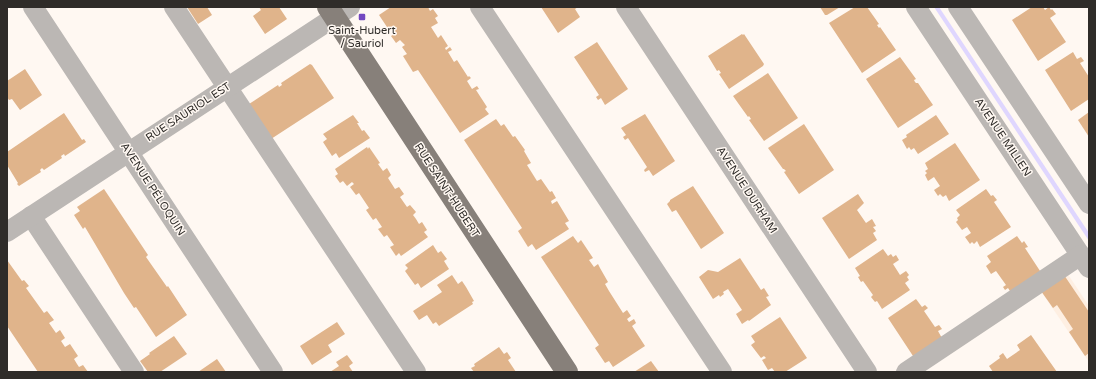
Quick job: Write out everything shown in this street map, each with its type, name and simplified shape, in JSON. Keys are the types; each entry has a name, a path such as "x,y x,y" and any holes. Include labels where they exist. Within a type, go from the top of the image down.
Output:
{"main road":[{"name":"RUE SAINT-HUBERT","path":"338,10 567,372"}],"street":[{"name":"AVENUE PÉLOQUIN","path":"33,7 273,372"},
{"path":"174,7 416,372"},
{"path":"480,7 722,372"},
{"name":"AVENUE DURHAM","path":"626,7 867,372"},
{"name":"AVENUE MILLEN","path":"916,7 1085,262"},
{"path":"958,7 1089,204"},
{"name":"RUE SAURIOL EST","path":"7,232 227,87 338,10"},
{"path":"31,216 134,372"},
{"path":"906,372 1085,262"}],"shaded area":[{"path":"934,7 939,7 1089,233 1089,241"},
{"path":"1067,273 1089,306 1089,362 1041,291"}],"building":[{"path":"187,7 207,7 212,15 198,24"},
{"path":"259,7 279,7 287,19 265,34 253,16 261,10"},
{"path":"391,7 428,7 430,11 433,9 438,16 435,18 438,23 431,27 438,38 441,35 448,46 445,48 446,50 450,47 452,50 448,52 454,62 457,60 468,77 469,76 471,78 467,81 472,89 477,86 479,89 476,90 487,107 485,109 489,114 460,133 418,70 413,72 403,56 407,54 402,47 405,45 400,40 396,43 391,36 396,33 393,27 389,30 379,15"},
{"path":"541,7 578,7 575,9 580,17 558,33"},
{"path":"820,7 840,7 825,15"},
{"path":"855,7 867,7 879,24 877,25 879,28 880,27 896,50 862,73 829,23"},
{"path":"1032,7 1043,7 1045,10 1049,7 1051,10 1052,9 1056,14 1050,18 1066,42 1038,61 1012,20"},
{"path":"744,34 764,64 729,89 719,74 721,73 719,70 717,71 708,56"},
{"path":"597,42 628,89 605,105 601,98 598,100 596,97 599,95 574,57"},
{"path":"1073,52 1077,59 1081,57 1084,61 1080,63 1089,77 1089,99 1071,111 1045,70"},
{"path":"900,57 916,79 914,80 915,82 918,83 933,105 898,128 866,79"},
{"path":"310,64 334,98 271,139 249,104 278,85 279,87 282,85 281,83"},
{"path":"25,69 42,95 20,110 12,99 9,100 7,97 7,81"},
{"path":"768,73 798,118 764,141 749,120 751,119 749,116 748,117 733,96"},
{"path":"1089,112 1089,137 1078,120"},
{"path":"64,113 82,140 84,139 86,142 65,156 64,154 61,156 62,158 44,170 42,168 40,170 41,172 19,186 7,165 7,152"},
{"path":"645,114 675,161 653,176 649,170 645,172 644,170 647,167 628,138 625,140 623,137 626,135 621,128"},
{"path":"353,115 359,123 357,123 362,131 364,130 370,138 339,158 336,153 332,156 323,142 327,139 323,134"},
{"path":"936,115 949,134 918,154 914,148 911,150 909,147 907,149 902,140 907,137 906,135"},
{"path":"496,119 501,126 504,124 513,137 515,136 525,150 524,151 531,163 527,165 537,181 541,179 550,192 552,191 556,198 551,201 552,204 557,201 569,221 565,223 569,229 536,250 532,244 528,247 518,231 522,228 464,140"},
{"path":"804,124 834,170 799,194 784,172 786,171 768,148"},
{"path":"955,143 980,180 949,201 946,195 943,197 940,194 938,196 934,190 940,186 934,177 928,181 925,175 927,173 925,171 928,169 925,163"},
{"path":"367,147 368,149 369,147 380,163 378,164 383,171 387,168 391,175 388,178 395,189 399,187 404,194 400,197 407,207 410,205 416,212 413,215 419,224 422,222 427,230 424,232 428,237 401,256 399,253 396,256 390,247 394,245 387,235 384,237 378,229 382,227 376,218 373,220 366,210 369,208 359,193 356,195 350,187 354,184 352,182 347,186 343,181 340,183 335,176 338,174 335,169"},
{"path":"693,186 724,233 701,249 676,210 672,212 667,204 670,200"},
{"path":"104,189 148,255 146,257 167,287 168,286 187,315 156,337 136,307 134,308 124,293 85,227 83,229 74,215 80,211 77,207"},
{"path":"986,189 991,196 993,195 997,200 994,202 1011,227 980,247 977,241 974,244 972,242 970,244 965,237 971,233 967,227 962,230 956,222 960,215 956,210"},
{"path":"858,194 864,203 857,210 866,223 872,219 876,226 873,227 876,231 873,233 877,240 849,259 822,218"},
{"path":"573,236 578,243 581,240 593,258 589,260 594,267 598,264 608,282 605,284 609,291 623,313 627,310 631,316 627,319 629,322 634,319 636,323 632,326 645,346 613,367 609,361 605,363 595,348 599,345 541,257"},
{"path":"1017,236 1022,243 1024,241 1028,247 1025,248 1042,274 1012,294 1008,288 1005,290 1003,287 1006,285 996,271 991,274 986,266 991,262 987,256"},
{"path":"433,245 438,253 441,251 447,259 444,261 449,269 421,288 418,283 415,285 405,271 408,268 405,265"},
{"path":"883,249 888,256 891,254 893,257 896,255 899,260 893,264 900,275 906,271 909,275 907,277 909,280 905,283 910,290 882,309 877,301 875,302 871,297 873,295 863,281 861,282 858,277 860,276 855,268"},
{"path":"740,258 761,290 764,288 769,296 766,297 771,305 749,321 748,320 742,324 736,314 742,310 728,289 723,292 724,294 720,297 719,295 713,299 699,277 708,270 718,272"},
{"path":"7,260 22,281 24,280 29,286 26,288 44,313 47,311 54,320 49,323 56,333 60,330 65,338 61,341 65,347 70,344 78,356 74,359 79,367 83,365 88,372 38,372 7,326"},
{"path":"452,275 458,284 462,281 474,301 472,302 473,304 439,326 436,322 433,324 427,315 419,320 413,311 442,292 437,285"},
{"path":"1064,275 1089,312 1089,353 1085,356 1069,332 1073,329 1057,305 1053,308 1041,291"},
{"path":"916,299 922,307 925,305 928,308 924,311 935,327 939,325 942,329 938,331 943,340 915,359 888,318"},
{"path":"780,317 807,358 785,372 775,372 772,368 768,370 762,360 766,358 764,356 761,358 751,345 755,342 751,336"},
{"path":"337,322 345,334 328,345 332,352 312,365 300,346"},
{"path":"1031,335 1057,372 993,372 989,366 1000,358 999,356 1003,353 1007,359 1020,350 1017,345"},
{"path":"174,336 187,354 160,372 148,372 140,361"},
{"path":"499,347 504,354 507,352 511,358 508,360 516,372 474,372 471,368 475,366 474,364"},
{"path":"347,355 353,363 349,366 353,372 330,372 339,366 336,362"},
{"path":"217,359 226,372 198,372"},
{"path":"651,361 659,372 634,372"}],"place":[{"name":"Saint-Hubert / Sauriol","path":"362,17"}]}
